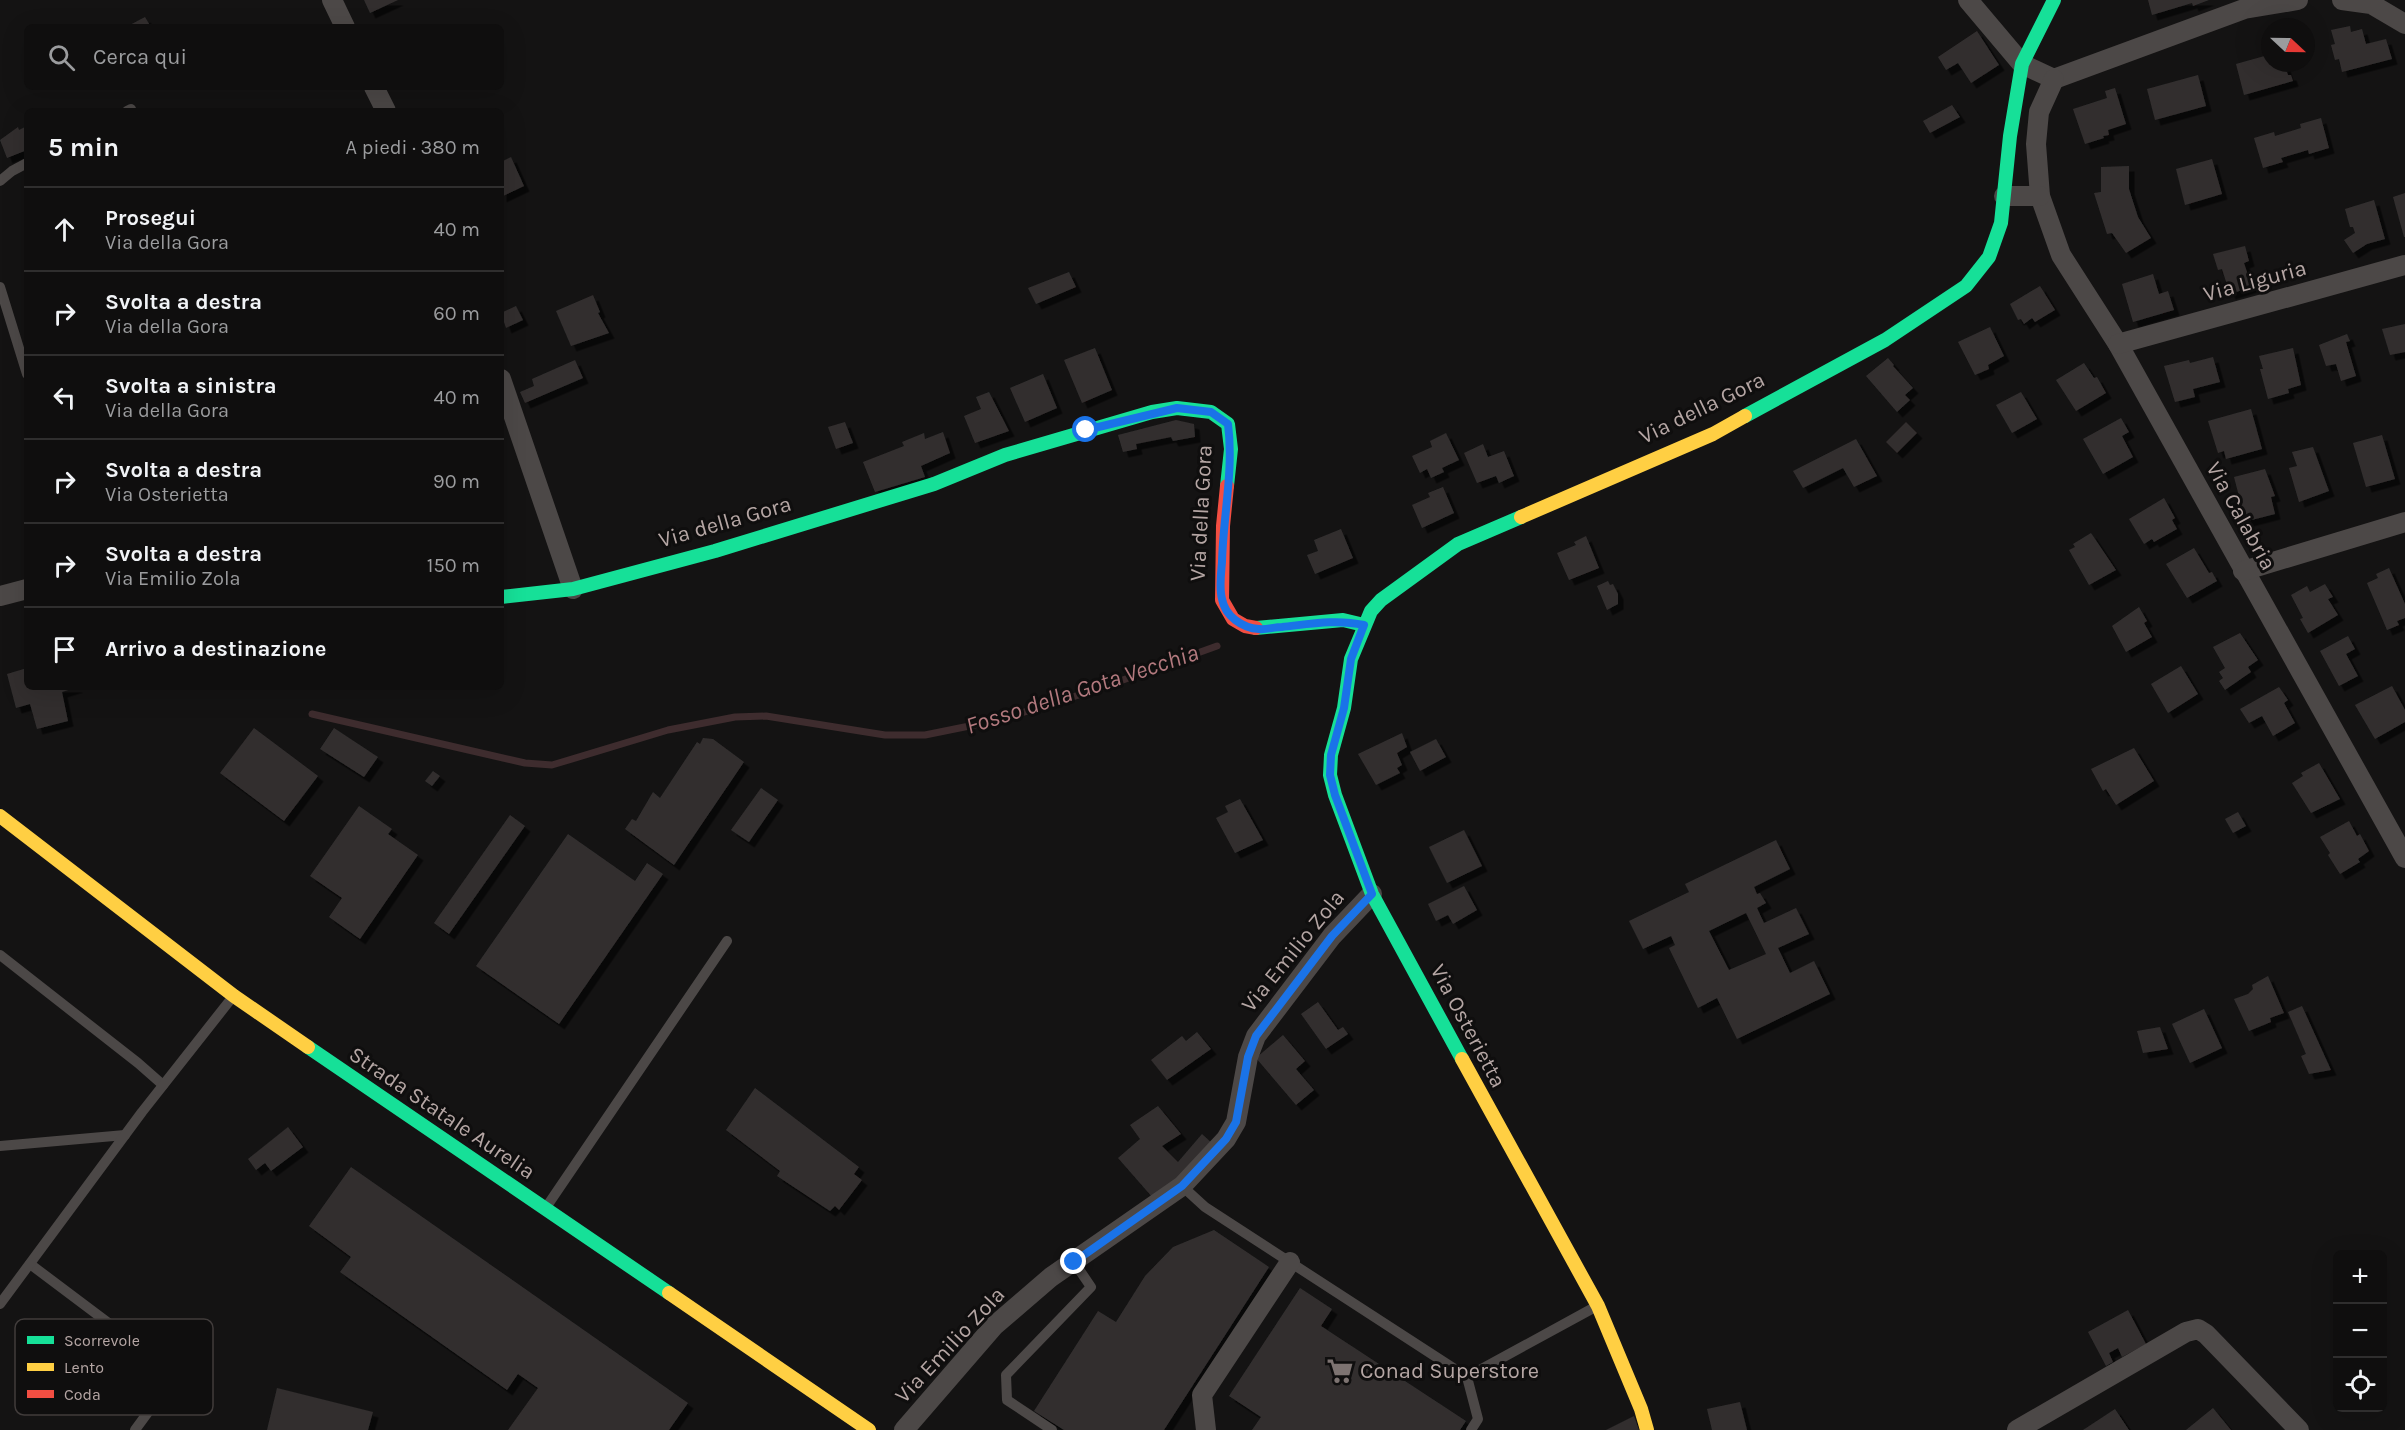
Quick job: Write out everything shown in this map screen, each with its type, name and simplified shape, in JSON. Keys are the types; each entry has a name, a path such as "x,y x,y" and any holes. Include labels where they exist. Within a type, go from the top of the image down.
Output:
{"street":[{"path":"332,0 344,24"},
{"path":"1968,0 2022,64 2054,79 2244,9 2298,0"},
{"name":"Via della Gora","path":"504,597 573,588 778,532 934,484 1005,455 1086,430 1177,408 1211,412 1228,424 1231,449 1223,526 1221,586 1222,600 1233,620 1259,629 1343,620 1364,625 1371,611 1381,600 1458,544 1713,434 1885,340 1966,286 1989,257 2001,223 2010,136 2022,64 2054,0"},
{"path":"2342,0 2372,4 2405,24"},
{"name":"Via Calabria","path":"2054,79 2039,112 2036,144 2040,196 2061,255 2118,344 2405,858"},
{"path":"376,90 384,108"},
{"path":"2004,196 2040,196"},
{"name":"Via Liguria","path":"2118,344 2405,265"},
{"path":"504,388 554,539 573,588"},
{"path":"2243,571 2405,522"},
{"path":"0,596 24,590"},
{"name":"Via Osterietta","path":"1364,625 1351,659 1344,708 1331,755 1330,775 1335,795 1372,894 1598,1306 1641,1409 1647,1430"},
{"name":"Strada Statale Aurelia","path":"0,816 234,996 869,1430"},
{"name":"Via Emilio Zola","path":"904,1430 994,1326 1052,1277 1182,1186 1226,1139 1236,1122 1248,1057 1256,1036 1332,936 1372,894"},
{"path":"1206,1430 1202,1395 1290,1262"},
{"path":"2018,1430 2186,1332 2198,1329 2206,1334 2300,1430"}],"lane":[{"path":"0,181 24,165"},
{"path":"0,287 24,364"},
{"path":"545,1209 727,941"},
{"path":"0,955 163,1085"},
{"path":"0,1304 124,1136 234,996"},
{"path":"0,1146 124,1136"},
{"path":"1182,1186 1205,1207 1467,1377 1478,1419 1471,1430"},
{"path":"1052,1430 1007,1400 1006,1375 1091,1287 1074,1262"},
{"path":"30,1264 103,1319"},
{"path":"1467,1377 1598,1306"},
{"path":"135,1430 146,1415"}],"building":[{"path":"364,0 398,0 370,13"},
{"path":"2148,0 2209,0 2152,15"},
{"path":"145,17 149,24 132,24"},
{"path":"2350,26 2351,32 2362,29 2366,44 2386,39 2392,59 2342,72 2339,59 2335,60 2331,45 2335,44 2331,30"},
{"path":"1977,31 1999,65 1971,83 1958,63 1946,70 1938,57"},
{"path":"2261,57 2261,72 2287,72 2293,81 2244,95 2236,64"},
{"path":"2198,75 2206,106 2155,120 2147,89"},
{"path":"2115,88 2126,124 2108,130 2109,135 2103,136 2104,138 2085,144 2073,109 2107,98 2105,91"},
{"path":"1952,105 1960,117 1930,133 1923,121"},
{"path":"2321,118 2329,148 2309,154 2308,150 2281,158 2283,162 2263,168 2254,138 2274,132 2275,136 2301,128 2300,124"},
{"path":"18,127 19,130 24,128 24,151 7,158 0,140"},
{"path":"511,157 524,186 504,196 504,160"},
{"path":"2212,159 2222,194 2185,205 2176,169"},
{"path":"2129,166 2129,189 2138,217 2151,238 2126,253 2112,233 2107,234 2094,193 2101,192 2101,167"},
{"path":"2405,193 2405,237 2404,237 2393,197"},
{"path":"2374,200 2385,239 2367,244 2353,253 2344,240 2355,233 2353,227 2350,227 2345,209"},
{"path":"2245,246 2249,261 2244,263 2252,287 2230,294 2222,269 2218,270 2213,254"},
{"path":"1069,272 1076,287 1036,304 1028,288"},
{"path":"2153,274 2159,294 2168,291 2174,310 2133,322 2122,284"},
{"path":"2040,286 2055,310 2035,322 2032,318 2024,324 2021,319 2018,320 2010,304"},
{"path":"593,295 600,312 598,313 609,333 571,346 556,311"},
{"path":"516,306 523,320 506,328 504,312"},
{"path":"2405,324 2405,352 2390,355 2382,329"},
{"path":"1990,327 2004,356 1988,365 1989,369 1975,375 1958,342"},
{"path":"2347,334 2350,341 2346,342 2356,376 2341,381 2336,364 2326,366 2319,345"},
{"path":"1095,348 1112,390 1082,403 1064,360"},
{"path":"2293,348 2301,385 2288,389 2289,393 2268,399 2259,356"},
{"path":"2213,357 2220,382 2193,389 2195,397 2175,402 2164,366"},
{"path":"1888,358 1913,388 1905,395 1910,400 1897,412 1866,376"},
{"path":"575,360 583,378 525,403 520,392 534,386 532,379"},
{"path":"2084,363 2094,378 2097,377 2106,393 2076,411 2056,380"},
{"path":"1043,374 1057,408 1025,422 1010,388"},
{"path":"989,392 1009,431 975,443 964,416 981,409 976,397"},
{"path":"2021,392 2037,419 2012,433 1996,405"},
{"path":"2251,409 2262,449 2226,459 2224,451 2218,453 2208,421"},
{"path":"2121,418 2129,432 2122,436 2133,457 2103,474 2083,439"},
{"path":"1176,420 1194,424 1195,437 1173,441 1171,437 1136,444 1137,449 1123,452 1118,435"},
{"path":"845,422 853,443 836,449 828,427"},
{"path":"1906,422 1917,433 1897,453 1886,442"},
{"path":"943,432 950,453 921,466 925,477 875,492 863,462 904,446 902,442 924,433 925,439"},
{"path":"1446,433 1459,460 1442,468 1444,472 1431,478 1427,469 1420,473 1412,456 1432,447 1430,441"},
{"path":"2382,435 2395,479 2366,487 2353,443"},
{"path":"1856,439 1877,476 1854,487 1843,468 1803,488 1793,471"},
{"path":"1483,444 1488,457 1504,451 1514,476 1499,483 1496,476 1477,483 1464,453"},
{"path":"2313,447 2329,491 2299,502 2289,468 2297,466 2292,452"},
{"path":"2265,469 2275,496 2271,497 2275,514 2240,523 2235,506 2241,504 2234,477"},
{"path":"1443,487 1454,513 1422,528 1412,505 1430,497 1428,493"},
{"path":"2164,498 2175,518 2172,520 2177,529 2154,542 2152,539 2144,544 2129,519"},
{"path":"1341,529 1353,558 1315,574 1307,555 1318,551 1314,540"},
{"path":"2091,533 2116,570 2089,585 2069,550 2075,547 2073,544"},
{"path":"1586,536 1599,568 1569,580 1557,553 1576,545 1574,542"},
{"path":"2194,548 2209,573 2212,572 2217,581 2187,598 2166,564"},
{"path":"2389,568 2405,604 2405,618 2397,621 2399,625 2387,630 2367,583 2378,578 2376,574"},
{"path":"1608,581 1610,585 1613,584 1618,594 1618,604 1607,610 1597,586"},
{"path":"2325,584 2333,597 2328,599 2338,615 2308,633 2291,595 2307,586 2310,592"},
{"path":"2139,607 2152,637 2126,652 2112,626"},
{"path":"2240,633 2258,660 2248,667 2251,672 2225,690 2219,681 2223,678 2219,672 2225,668 2213,647"},
{"path":"2348,636 2355,649 2346,654 2358,676 2339,686 2320,651"},
{"path":"2181,666 2198,694 2168,713 2151,684"},
{"path":"24,669 24,690 68,690 62,692 68,721 37,729 30,704 16,708 7,674"},
{"path":"2392,686 2405,710 2405,722 2375,739 2355,705"},
{"path":"2279,687 2288,700 2284,703 2295,723 2273,736 2262,716 2249,723 2240,709"},
{"path":"254,728 318,776 284,821 220,773"},
{"path":"334,728 378,757 364,777 320,749"},
{"path":"1402,733 1407,747 1397,753 1402,765 1397,768 1400,773 1376,785 1358,754"},
{"path":"703,738 713,739 744,762 674,865 625,829 632,819 636,821 653,792 660,798 697,742 700,744"},
{"path":"1436,739 1446,757 1420,771 1410,752"},
{"path":"2134,748 2154,781 2116,805 2106,789 2103,791 2091,769"},
{"path":"2319,763 2340,799 2311,813 2292,783 2303,776 2301,773"},
{"path":"433,771 440,776 432,786 425,781"},
{"path":"761,788 778,800 749,842 731,830"},
{"path":"1240,799 1263,840 1235,853 1216,818 1228,812 1225,806"},
{"path":"359,806 392,829 388,834 418,855 360,939 329,917 342,898 310,876"},
{"path":"2238,812 2246,826 2233,833 2225,819"},
{"path":"510,815 525,826 449,934 434,923"},
{"path":"2349,821 2357,836 2360,834 2369,851 2358,859 2360,862 2340,874 2320,837"},
{"path":"1464,830 1482,866 1447,883 1429,847"},
{"path":"568,834 635,881 647,863 663,874 559,1024 476,966"},
{"path":"1776,840 1790,869 1754,887 1766,903 1757,908 1764,923 1796,908 1809,934 1778,948 1790,973 1814,961 1830,994 1737,1039 1717,998 1698,1008 1669,948 1675,945 1671,936 1643,949 1629,921 1689,892 1685,884","holes":["1746,913 1766,954 1729,970 1709,931"]},
{"path":"1464,886 1477,910 1453,924 1448,915 1436,921 1428,904"},
{"path":"2268,976 2284,1013 2270,1018 2271,1022 2249,1031 2234,999 2248,994 2253,989 2252,985"},
{"path":"1318,1002 1338,1030 1343,1027 1348,1034 1326,1049 1301,1014"},
{"path":"2302,1006 2331,1070 2309,1074 2301,1056 2306,1054 2288,1012"},
{"path":"2204,1009 2222,1048 2190,1063 2172,1024"},
{"path":"2160,1027 2168,1049 2143,1053 2137,1031"},
{"path":"1197,1032 1211,1049 1167,1080 1151,1060 1182,1036 1186,1041"},
{"path":"1283,1035 1305,1061 1296,1069 1314,1090 1296,1105 1256,1058"},
{"path":"755,1088 859,1167 854,1174 862,1180 839,1210 835,1206 830,1211 777,1176 780,1171 726,1130"},
{"path":"1158,1106 1181,1134 1162,1146 1178,1162 1202,1134 1214,1145 1173,1187 1153,1198 1118,1158 1140,1139 1130,1125"},
{"path":"288,1127 303,1147 271,1171 265,1163 256,1170 248,1159"},
{"path":"351,1167 688,1403 669,1430 508,1430 538,1388 518,1374 507,1390 340,1272 351,1257 309,1226"},
{"path":"1214,1230 1269,1267 1164,1430 1064,1430 1034,1411 1098,1311 1116,1322 1145,1276 1173,1247"},
{"name":"Conad Superstore","path":"1300,1288 1332,1309 1321,1326 1466,1421 1460,1430 1252,1430 1261,1417 1229,1396"},
{"path":"2128,1310 2146,1344 2122,1357 2118,1348 2109,1353 2113,1362 2106,1366 2088,1332"},
{"path":"277,1388 373,1412 368,1430 267,1430"},
{"path":"1740,1402 1747,1430 1712,1430 1707,1409"},
{"path":"2213,1408 2231,1430 2186,1430"},
{"path":"2115,1409 2129,1430 2083,1430"},
{"path":"1634,1416 1639,1430 1606,1430"}],"waterway":[{"name":"Fosso della Gota Vecchia","path":"312,714 525,763 552,765 668,730 735,717 766,716 885,735 925,735 999,720 1098,689 1217,646"}],"traffic: fast":[{"path":"1745,416 1885,340 1966,286 1989,257 2001,223 2010,136 2022,64 2054,0"},
{"path":"504,597 573,589 715,551 934,484 1005,455 1152,412 1177,408 1211,412 1228,424 1231,449 1227,486"},
{"path":"1462,1059 1372,894 1335,795 1330,775 1331,755 1344,708 1351,659 1371,611 1381,600 1458,544 1521,517"},
{"path":"1256,628 1343,620 1364,625"},
{"path":"308,1047 669,1293"}],"traffic: slow":[{"path":"1521,517 1713,434 1745,416"},
{"path":"0,816 234,996 308,1047"},
{"path":"1462,1059 1598,1306 1641,1409 1647,1430"},
{"path":"669,1293 869,1430"}],"traffic: jam":[{"path":"1227,486 1223,526 1222,600 1233,619 1245,626 1256,628"}],"place":[{"name":"Conad Superstore","path":"1340,1371"}],"route":[{"path":"1074,1262 1182,1186 1226,1139 1236,1122 1248,1057 1256,1036 1332,936 1372,894 1335,795 1330,775 1331,755 1344,708 1351,659 1364,625 1343,620 1259,629 1233,620 1222,600 1221,586 1223,526 1231,449 1228,424 1211,412 1177,408 1152,412 1086,430"}]}
